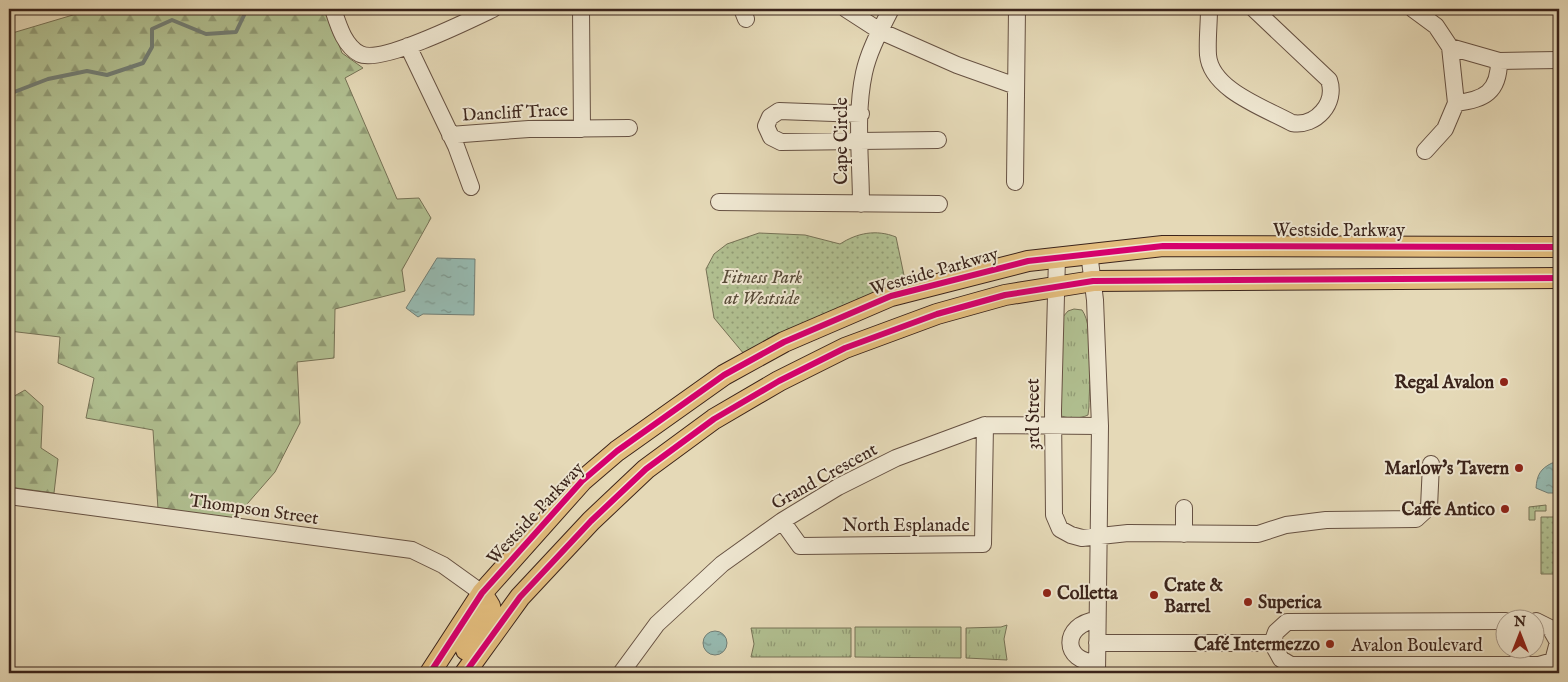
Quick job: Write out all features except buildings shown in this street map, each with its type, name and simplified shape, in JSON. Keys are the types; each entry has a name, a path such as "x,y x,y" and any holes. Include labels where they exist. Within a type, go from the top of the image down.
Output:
{"main road":[{"name":"Westside Parkway","path":"430,673 482,593 532,535 617,451 724,375 784,342 891,296 962,276 1028,261 1163,246 1559,247"},
{"path":"465,673 520,597 591,521 646,469 714,419 779,381 845,348 937,314 1005,295 1093,281 1559,278"},
{"path":"452,673 491,612 490,606 482,593"}],"street":[{"path":"333,9 352,48 361,55 380,56 408,46 493,9"},
{"name":"Dancliff Trace","path":"581,9 582,129"},
{"path":"846,9 880,31 957,65 1016,86"},
{"name":"Cape Circle","path":"719,202 861,204 860,114 864,72 891,9"},
{"path":"1014,182 1017,9"},
{"path":"1209,9 1208,57 1214,75 1227,88 1292,123 1302,124 1311,122 1331,99 1332,89 1329,80 1254,9"},
{"path":"1414,9 1436,26 1450,47 1456,103 1445,129 1426,151"},
{"name":"Dancliff Trace","path":"408,46 450,135 470,187"},
{"path":"1450,47 1499,61 1559,60"},
{"path":"1456,103 1477,100 1491,91 1499,76 1499,61"},
{"path":"860,114 779,111 770,116 766,126 771,137 781,142 938,140"},
{"name":"Dancliff Trace","path":"450,135 529,129 629,128"},
{"path":"861,204 939,204"},
{"path":"1089,253 1093,281 1100,426 1096,620 1097,668"},
{"name":"3rd Street","path":"1057,257 1058,287 1054,308 1052,426 1056,522 1060,529 1071,536 1082,538 1128,533 1258,534 1286,525 1326,520 1416,519 1429,507 1430,464"},
{"name":"Grand Crescent","path":"621,673 657,624 722,564 782,521 838,487 896,458 986,425 1100,426"},
{"name":"North Esplanade","path":"782,521 800,546 983,544 986,425"},
{"name":"Thompson Street","path":"9,496 412,550 443,565 482,593"},
{"path":"1184,508 1184,534"},
{"path":"1096,620 1079,625 1071,636 1070,642 1072,649 1080,660 1097,668"},
{"name":"Avalon Boulevard","path":"1496,621 1287,622 1276,632 1272,643 1281,659 1291,665 1539,665 1554,667 1559,642 1550,628 1546,626"},
{"path":"1097,643 1272,643"}],"green space":[{"path":"93,9 326,9 342,53 363,68 345,78 397,199 419,198 431,218 402,270 405,291 335,309 334,358 297,362 300,423 275,472 234,519 158,509 153,430 86,418 94,378 58,363 60,337 9,331 9,34"},
{"name":"Fitness Park at Westside","path":"759,233 805,235 840,244 853,237 867,233 881,233 896,237 906,285 744,354 714,318 706,269 714,254 727,244"},
{"path":"1074,309 1082,310 1086,318 1089,330 1090,357 1088,415 1074,418 1059,415 1062,318 1068,311"},
{"path":"25,390 43,406 41,448 58,459 54,493 9,487 9,399"},
{"path":"1546,505 1546,511 1535,511 1535,520 1529,520 1529,507"},
{"path":"1541,517 1559,517 1559,574 1541,574"},
{"path":"1007,625 1004,639 1007,660 966,658 966,628 1001,627"},
{"path":"855,627 961,627 961,658 855,657"},
{"path":"751,628 851,628 851,657 751,657 754,644"}],"water":[{"path":"437,258 475,259 474,315 423,314 418,317 406,308"},
{"path":"1552,463 1559,463 1559,493 1548,493 1536,488 1540,473"},
{"path":"715,631 724,634 727,643 724,652 715,655 706,652 703,643 706,634"}],"waterway":[{"path":"9,94 48,79 87,71 107,75 143,63 152,47 152,29 172,20 206,34 236,32 247,9"}],"cycle path":[{"path":"430,673 482,593 582,481 617,451 724,375 784,342 891,296 1028,261 1163,246 1559,247"},
{"path":"465,673 520,597 591,521 646,469 714,419 779,381 845,348 937,314 1005,295 1093,281 1559,278"}],"place":[{"name":"Regal Avalon","path":"1504,382"},
{"name":"Marlow's Tavern","path":"1519,468"},
{"name":"Caffe Antico","path":"1505,509"},
{"name":"Colletta","path":"1047,593"},
{"name":"Crate & Barrel","path":"1154,595"},
{"name":"Superica","path":"1248,602"},
{"name":"Café Intermezzo","path":"1330,644"}]}
